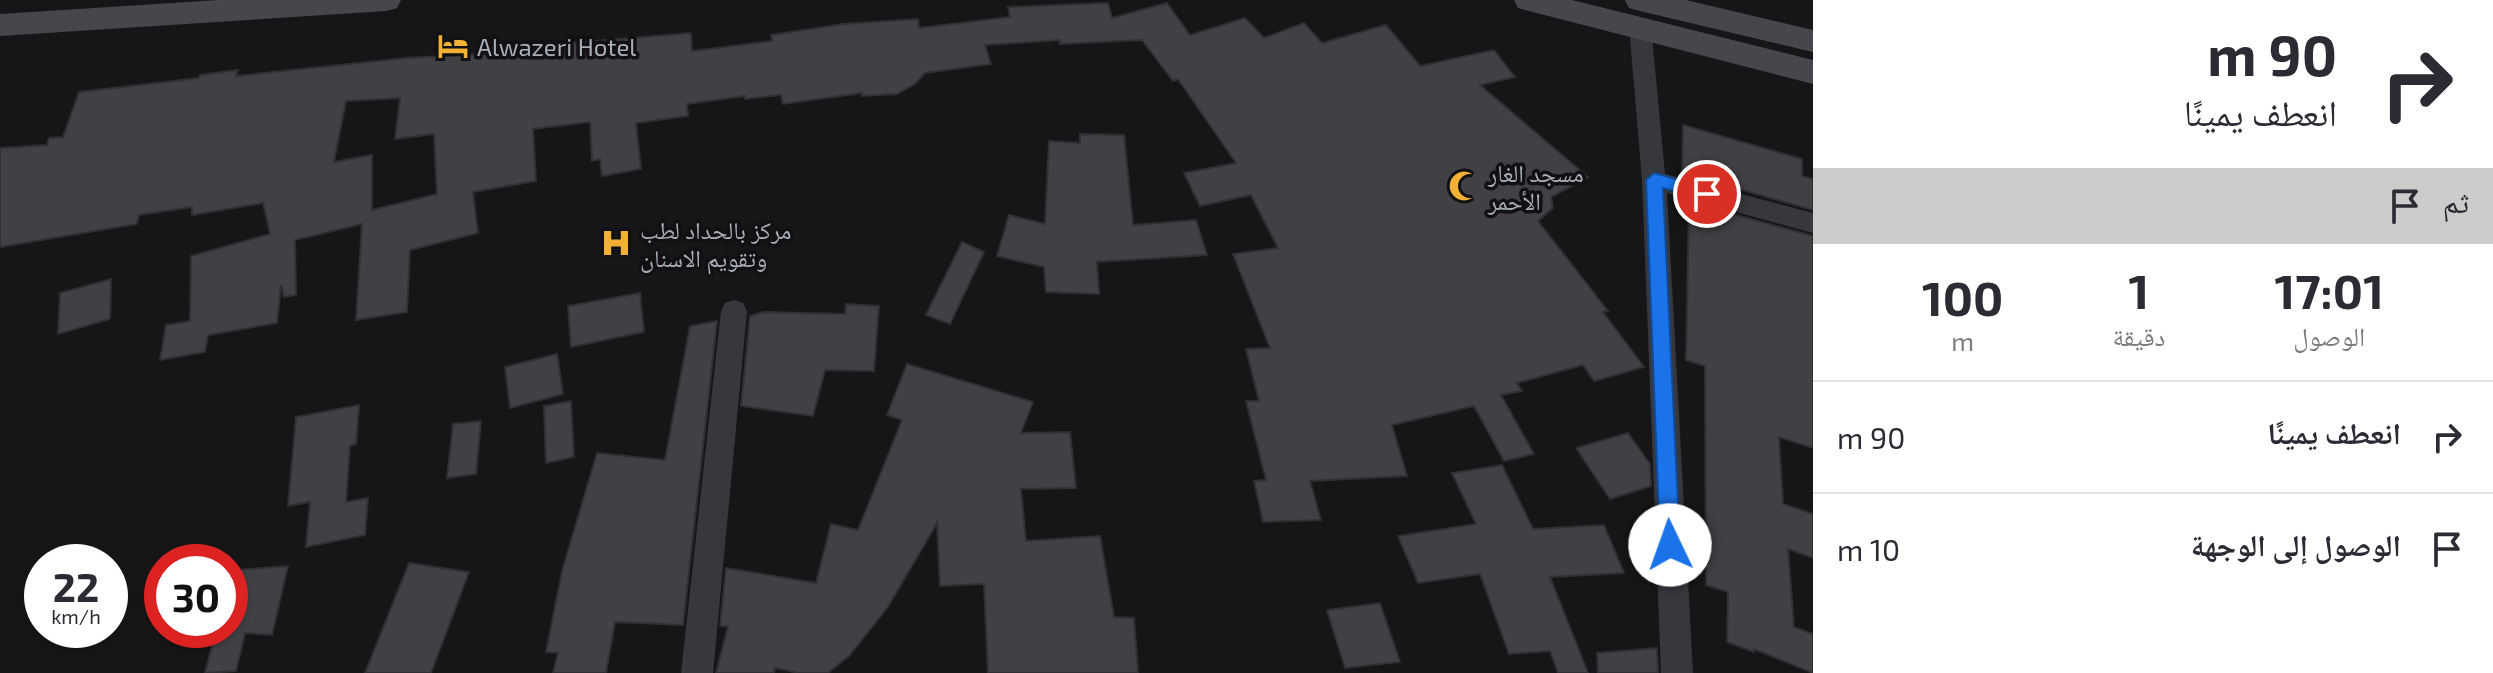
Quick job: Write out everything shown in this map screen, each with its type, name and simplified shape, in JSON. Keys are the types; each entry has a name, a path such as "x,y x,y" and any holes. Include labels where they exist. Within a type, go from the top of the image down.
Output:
{"main road":[{"path":"0,25 386,0"},
{"path":"1529,0 1640,13 1813,41"},
{"path":"1640,13 1813,72"}],"street":[{"path":"1640,13 1654,180 1677,673"},
{"path":"1654,180 1813,223"},
{"path":"697,673 734,311"}],"building":[{"path":"1108,3 1112,18 1167,3 1190,35 1245,18 1264,38 1304,23 1322,43 1386,25 1420,66 1494,50 1515,77 1480,85 1588,177 1551,197 1553,208 1538,221 1608,311 1603,312 1644,367 1594,381 1583,365 1517,383 1522,391 1501,395 1534,454 1504,461 1474,406 1392,425 1407,476 1310,481 1321,520 1263,522 1254,481 1266,480 1246,401 1259,401 1246,349 1270,348 1233,254 1278,248 1251,195 1200,206 1184,173 1236,163 1178,79 1173,81 1142,40 1060,44 1060,40 985,45 991,64 925,73 915,84 897,94 862,96 862,93 783,104 781,95 745,99 745,96 687,104 688,116 636,123 641,169 602,176 600,159 592,161 590,122 533,129 536,181 473,192 478,233 410,250 407,312 356,320 362,224 295,240 296,295 284,297 281,285 277,323 208,335 205,352 160,360 166,325 190,321 191,256 270,234 263,203 192,215 192,207 139,215 137,224 0,247 0,148 47,145 49,138 63,137 79,92 199,78 200,75 238,70 236,76 406,58 534,51 535,46 691,33 692,51 772,41 771,35 843,24 918,19 919,28 1010,17 1008,7","holes":["400,98 395,139 434,134 437,194 372,210 372,155 334,162 346,101"]},
{"path":"1683,125 1802,159 1802,176 1813,179 1813,210 1682,173"},
{"path":"1080,134 1124,135 1133,225 1196,220 1207,255 1097,262 1099,294 1046,292 1044,267 997,256 1009,215 1045,224 1049,141 1080,143"},
{"path":"1689,202 1813,236 1813,448 1779,437 1783,504 1813,514 1813,558 1788,549 1794,627 1813,634 1813,673 1754,649 1754,652 1727,642 1728,592 1706,585 1705,366 1686,360"},
{"path":"962,242 984,252 950,324 926,315"},
{"path":"111,279 110,319 58,334 60,293"},
{"path":"640,293 644,332 571,347 568,306"},
{"path":"846,304 879,306 874,371 825,370 813,416 741,406 750,316 764,312 845,314"},
{"path":"717,321 683,625 615,622 606,673 553,673 558,653 546,652 562,571 597,453 665,460 690,326"},
{"path":"557,354 563,394 510,408 505,367"},
{"path":"907,364 1033,402 1021,433 1070,432 1076,488 1021,489 1026,541 1100,536 1114,617 1134,618 1138,673 988,673 984,584 940,586 937,523 888,607 849,656 828,673 799,673 775,668 774,673 716,673 728,626 720,626 726,568 816,583 831,524 858,530 902,420 887,415"},
{"path":"571,401 574,457 546,463 544,406"},
{"path":"359,405 356,444 350,446 346,502 368,498 365,535 306,547 310,502 288,506 296,417"},
{"path":"481,421 476,474 447,478 453,424"},
{"path":"1628,433 1650,464 1651,486 1610,499 1576,448"},
{"path":"1502,465 1533,529 1604,525 1624,573 1550,577 1588,673 1558,673 1550,651 1509,654 1480,574 1418,583 1398,536 1476,524 1452,473"},
{"path":"409,563 469,572 431,673 365,673"},
{"path":"288,566 272,635 248,633 248,569"},
{"path":"1380,603 1400,662 1345,668 1327,610"},
{"path":"211,648 241,648 236,671 205,673"},
{"path":"1657,648 1658,673 1598,673 1597,653"}],"place":[{"name":"Alwazeri Hotel","path":"453,46"},
{"name":"مسجد الغار الأحمر","path":"1464,186"},
{"name":"مركز بالحداد لطب وتقويم الاسنان","path":"616,243"}],"route":[{"path":"1670,545 1654,180 1707,194"}]}
